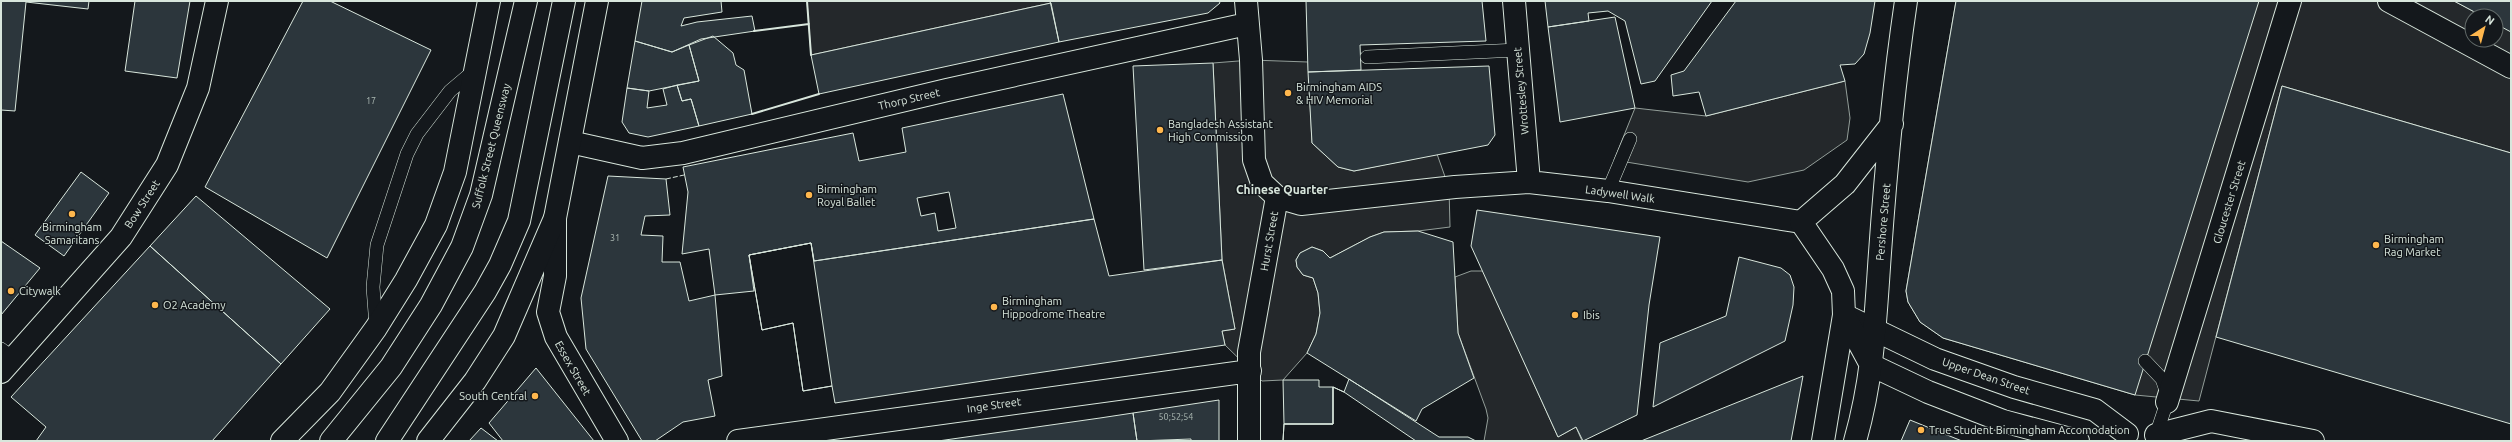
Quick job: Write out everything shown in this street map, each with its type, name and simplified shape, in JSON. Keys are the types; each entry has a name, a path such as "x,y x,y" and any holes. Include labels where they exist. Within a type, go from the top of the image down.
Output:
{"main road":[{"name":"Bow Street","path":"5,360 121,237 167,165 198,88 217,1"},
{"path":"282,441 330,392 376,328 406,280 436,225 455,172 489,1"},
{"name":"Suffolk Street Queensway","path":"330,441 391,367 431,306 462,247 481,195 526,1"},
{"path":"387,441 485,292 500,265 518,221 564,1"},
{"path":"428,441 475,381 504,336 555,218 597,1"},
{"name":"Hurst Street","path":"1246,1 1251,60 1254,160 1262,183 1277,197 1250,352 1249,441"},
{"name":"Wrottesley Street","path":"1514,1 1529,182"},
{"name":"Pershore Street","path":"1855,441 1871,365 1876,330 1879,267 1892,124 1906,1"},
{"name":"Gloucester Street","path":"2168,400 2290,1"},
{"path":"2389,1 2511,67"},
{"name":"Thorp Street","path":"570,142 642,158 683,153 948,90 1247,24"},
{"path":"1823,441 1844,316 1843,291 1833,269 1801,222 1845,184 1892,124"},
{"name":"Ladywell Walk","path":"1277,197 1301,204 1455,187 1529,182 1608,191 1801,222"},
{"name":"Essex Street","path":"555,218 555,276 548,312 556,337 617,441"},
{"path":"1844,316 1871,365 1928,392 2003,421 2078,441"},
{"name":"Upper Dean Street","path":"1844,316 1935,359 2014,387 2095,410 2119,438 2155,438 2177,441"},
{"name":"Inge Street","path":"738,441 1250,372"},
{"name":"Upper Dean Street","path":"2155,438 2211,421 2313,441"}],"lane":[{"path":"1367,57 1518,50"},
{"path":"376,328 373,287 377,245 407,154 416,134 450,91 476,69"},
{"path":"1608,191 1630,139"},
{"path":"2145,361 2162,379 2168,400 2155,438"}],"shaded area":[{"path":"807,1 1050,1 1051,3 811,55"},
{"path":"1956,1 2454,1 2467,8 2464,8 2464,48 2504,48 2504,27 2511,31 2511,153 2282,86 2199,401 2135,395 1943,338 1920,322 1908,302 1906,291"},
{"path":"1251,60 1308,62 1312,143 1338,167 1354,171 1437,154 1449,188 1450,227 1418,231 1384,232 1370,237 1330,258 1323,251 1312,247 1300,253 1296,260 1297,267 1303,275 1313,278 1318,293 1320,313 1316,334 1307,353 1283,380 1262,381 1225,345 1222,331 1235,329 1222,259 1213,63"},
{"path":"1845,81 1850,118 1847,140 1804,170 1748,182 1614,160 1635,108 1706,116"},
{"path":"1471,271 1483,271 1558,437 1576,427 1582,441 1484,441 1488,418 1486,409 1458,333 1455,277"}],"building":[{"path":"1,1 89,1 88,9 26,2 15,111 1,110"},
{"path":"135,1 190,1 177,78 125,71"},
{"path":"303,1 330,1 431,50 327,258 205,187"},
{"path":"642,1 721,1 722,12 684,18 681,26 697,22 752,16 755,31 701,39 672,52 635,41"},
{"path":"1050,1 1219,1 1220,3 1208,13 1059,42"},
{"path":"1306,1 1482,1 1486,41 1360,45 1361,70 1308,72"},
{"path":"1545,1 1712,1 1655,81 1641,84 1625,21 1608,11 1588,13 1589,21 1548,27"},
{"path":"1736,1 1875,1 1870,33 1864,54 1855,64 1840,65 1845,81 1706,116 1699,92 1673,96 1671,75 1684,71"},
{"path":"1956,1 2259,1 2135,395 1943,338 1920,322 1908,302 1906,291"},
{"path":"2454,1 2511,1 2511,32 2504,28 2504,8 2467,8"},
{"path":"1051,3 1059,42 819,94 811,55"},
{"path":"1615,17 1635,108 1560,122 1548,27"},
{"path":"713,36 733,53 736,65 744,70 752,114 699,126 691,99 682,101 677,85 699,81 689,45"},
{"path":"635,41 672,52 689,45 699,81 649,91 627,88"},
{"path":"1213,63 1222,260 1144,270 1133,66"},
{"path":"1489,66 1495,135 1488,145 1354,171 1338,167 1312,143 1308,72"},
{"path":"677,85 682,101 691,99 699,126 648,137 629,133 622,122 627,88 649,91 647,108 667,105 663,89"},
{"name":"Birmingham Rag Market","path":"2282,86 2511,153 2511,424 2216,337"},
{"name":"Birmingham Royal Ballet","path":"1063,94 1094,219 814,261 811,243 749,255 754,291 715,295 709,249 682,254 688,192 683,167 853,133 859,161 906,152 902,128","holes":["949,192 956,228 938,231 935,213 921,216 917,198"]},
{"name":"Birmingham Samaritans","path":"81,172 109,193 64,256 35,235"},
{"path":"608,176 666,179 670,215 645,216 641,235 663,236 662,262 680,262 689,301 715,295 722,376 708,380 715,416 683,422 655,441 642,441 586,349 581,298"},
{"path":"196,196 330,309 281,364 150,246"},
{"name":"Ibis","path":"1477,210 1660,237 1649,305 1637,415 1583,441 1576,427 1558,437 1471,246"},
{"name":"Birmingham Hippodrome Theatre","path":"1094,219 1109,276 1222,260 1235,329 1222,331 1225,345 835,403 832,386 803,391 793,323 762,330 749,255 811,243 814,261"},
{"path":"1418,231 1453,242 1458,333 1474,378 1422,409 1416,421 1307,353 1316,334 1320,313 1318,293 1313,278 1303,275 1297,267 1296,260 1300,253 1312,247 1323,251 1330,258 1370,237 1384,232"},
{"name":"Citywalk","path":"1,241 40,268 1,315"},
{"path":"811,243 832,386 803,391 793,323 762,330 749,255"},
{"name":"O2 Academy","path":"150,246 281,364 212,441 36,441 46,427 11,397"},
{"path":"1739,257 1781,268 1790,275 1794,287 1793,305 1785,341 1653,407 1660,343 1726,316"},
{"name":"South Central","path":"536,368 594,441 503,441 489,423"},
{"path":"1803,376 1791,441 1641,441"},
{"path":"1349,379 1439,437 1468,437 1476,441 1283,441 1284,424 1333,424 1333,387 1344,392"},
{"path":"1283,380 1319,380 1319,387 1333,387 1333,424 1284,424"},
{"path":"1333,387 1344,392 1416,441 1283,441 1284,424 1333,424"},
{"path":"1219,400 1219,441 1191,441 1191,439 1137,441 1133,413"},
{"path":"1133,413 1137,441 938,441 1100,418"},
{"name":"True Student Birmingham Accomodation","path":"1910,420 1962,441 1901,441"},
{"path":"481,428 498,441 469,441"}],"fence":[{"path":"666,179 684,175"}],"wall":[{"path":"807,1 811,55"},
{"path":"754,31 809,24"},
{"path":"752,114 819,94"}],"place":[{"name":"Birmingham AIDS & HIV Memorial","path":"1288,93"},
{"name":"Bangladesh Assistant High Commission","path":"1160,130"},
{"name":"Birmingham Royal Ballet","path":"809,195"},
{"name":"Birmingham Samaritans","path":"72,214"},
{"name":"Birmingham Rag Market","path":"2376,245"},
{"name":"Citywalk","path":"11,291"},
{"name":"O2 Academy","path":"155,305"},
{"name":"Birmingham Hippodrome Theatre","path":"994,307"},
{"name":"Ibis","path":"1575,315"},
{"name":"South Central","path":"535,396"},
{"name":"True Student Birmingham Accomodation","path":"1921,430"}],"district":[{"name":"Chinese Quarter","path":"1282,190"}]}
